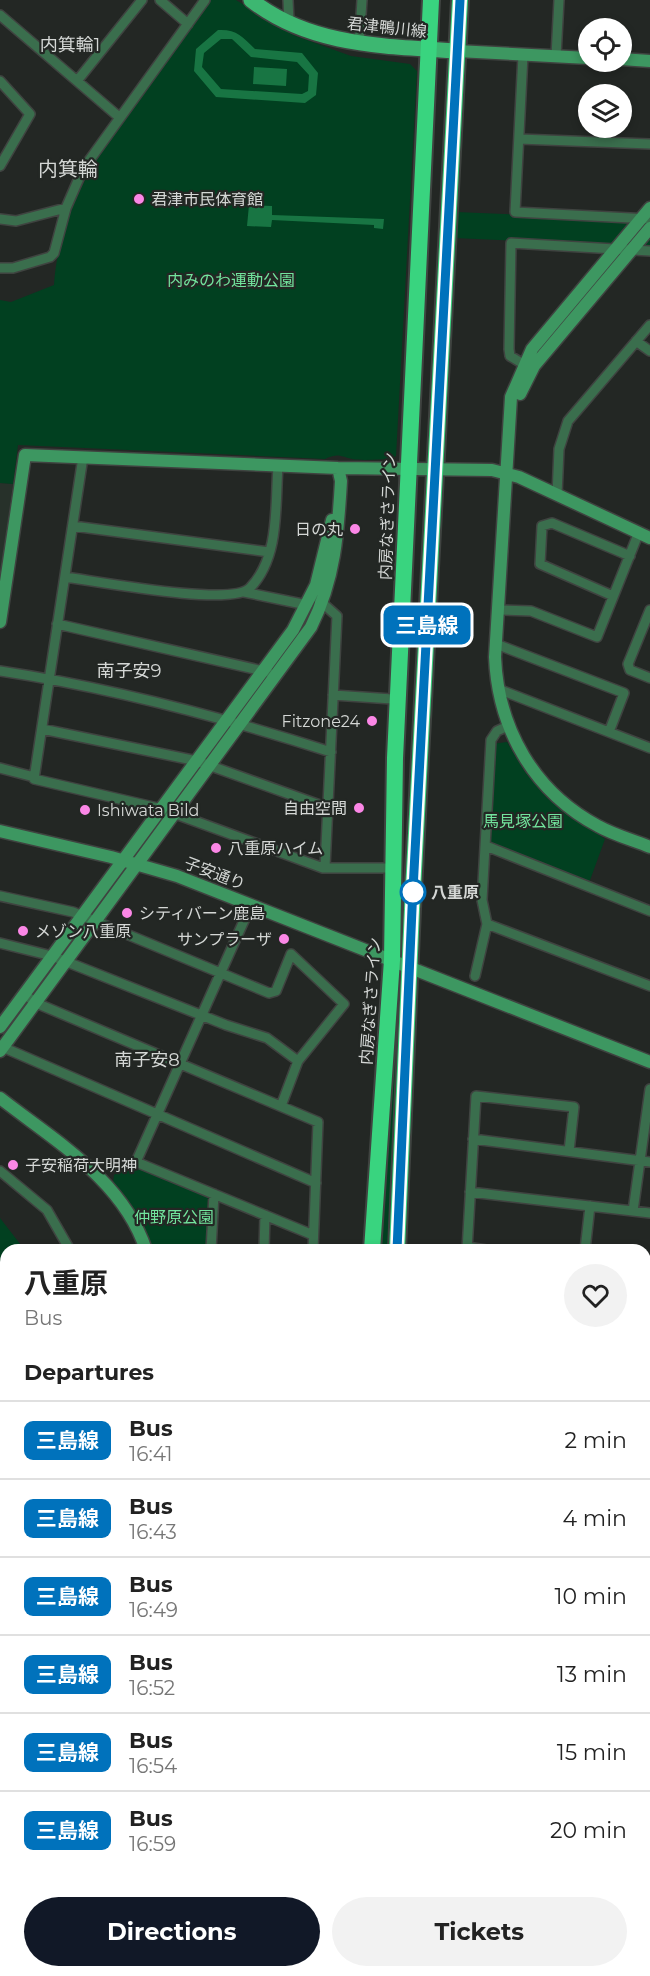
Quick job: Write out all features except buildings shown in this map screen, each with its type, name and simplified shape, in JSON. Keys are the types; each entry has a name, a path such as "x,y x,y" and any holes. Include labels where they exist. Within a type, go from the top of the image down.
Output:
{"highway":[{"name":"内房なぎさライン","path":"372,1244 392,960 395,758 431,0"},
{"path":"398,1244 434,470 460,0"}],"main road":[{"name":"君津鴨川線","path":"251,0 289,22 333,39 359,45 457,51"}],"street":[{"path":"77,81 142,0"},
{"path":"160,0 188,24"},
{"path":"0,268 12,268 50,257 54,253 66,208 83,169 205,0"},
{"path":"288,0 289,22"},
{"path":"359,45 362,0"},
{"path":"556,56 559,0"},
{"path":"0,15 119,117"},
{"path":"457,51 578,57"},
{"path":"523,55 515,212 646,218"},
{"path":"632,60 650,61"},
{"path":"0,166 30,114 1,83"},
{"path":"519,139 650,144"},
{"path":"0,219 16,221 66,208"},
{"path":"650,208 646,218 615,249 532,349 507,436 496,644 498,689 508,726 526,761 560,800 599,827 650,847"},
{"path":"528,367 650,228"},
{"path":"528,367 510,356 509,349 511,243 650,251"},
{"path":"557,495 559,449 563,431 650,325"},
{"path":"636,341 650,351"},
{"path":"0,622 25,455 278,466 505,472 644,535 630,556 597,637 531,611 498,610"},
{"path":"34,777 83,457"},
{"path":"244,592 261,571 274,541 278,466"},
{"path":"0,1027 264,671 309,601 329,538 338,468"},
{"path":"316,1183 1,1048 299,646 324,602 334,565 338,539 341,481 338,468"},
{"path":"613,596 540,564 542,526 552,523 630,556"},
{"path":"73,526 269,552"},
{"path":"65,577 207,597 244,592 324,602 337,616 325,867"},
{"path":"650,610 647,625 628,664 630,670 650,678"},
{"path":"57,624 264,671 277,676"},
{"path":"496,644 624,693 609,732"},
{"path":"0,671 48,678 228,719 331,752"},
{"path":"498,689 650,748"},
{"path":"333,695 392,699"},
{"path":"474,976 486,924 482,900 491,740 497,731 508,726"},
{"path":"42,729 197,761 328,808"},
{"path":"0,768 34,777 37,781 162,809 325,867 385,868"},
{"name":"子安通り","path":"0,831 138,864 251,905 649,1061"},
{"path":"486,846 650,911"},
{"path":"0,896 83,916 273,993 291,954 344,1005 298,1061 281,1106"},
{"path":"251,905 136,1162 314,1235"},
{"path":"486,924 650,986"},
{"path":"0,943 52,956 201,1016 267,1038 298,1061"},
{"path":"24,994 36,1003 318,1122 313,1244"},
{"path":"633,1211 650,1089"},
{"path":"467,1244 476,1096 574,1107 569,1151"},
{"path":"0,1098 108,1186 132,1218 143,1244"},
{"path":"473,1139 650,1162"},
{"path":"0,1171 47,1210 67,1244"},
{"path":"470,1192 650,1213"},
{"path":"211,1244 214,1194"},
{"path":"586,1244 590,1206"},
{"path":"264,1244 266,1215"}],"shaded area":[{"path":"218,30 224,30 238,34 255,49 302,53 318,73 316,95 305,103 216,97 194,71 196,49","holes":["221,39 232,39 251,57 297,62 309,75 308,91 302,94 221,89 202,67 204,53"]},
{"path":"254,67 287,69 286,86 253,84"},
{"path":"249,205 272,206 272,215 384,219 383,229 374,228 374,225 272,220 271,227 247,226"},
{"path":"0,483 13,484 0,576"}],"green space":[{"name":"内みのわ運動公園","path":"211,0 236,0 293,35 351,56 410,64 417,71 396,456 391,459 361,460 336,456 325,459 18,445 13,484 0,483 0,300 11,302 54,285 60,246 73,207 90,170 112,134"},
{"path":"456,212 650,220 650,247 454,238"},
{"name":"馬見塚公園","path":"507,742 525,772 547,798 605,839 589,883 490,843 492,744"},
{"path":"397,977 403,978 392,1244 376,1244"},
{"name":"仲野原公園","path":"130,1164 208,1197 206,1244 149,1244 147,1236 113,1183 114,1175"},
{"path":"0,1218 20,1244 0,1244"}],"bus line":[{"name":"三島線","path":"397,1244 434,470 460,0"}],"place":[{"name":"君津市民体育館","path":"139,199"},
{"name":"日の丸","path":"355,529"},
{"name":"Fitzone24","path":"372,721"},
{"name":"自由空間","path":"359,808"},
{"name":"Ishiwata Bild","path":"85,810"},
{"name":"八重原ハイム","path":"216,848"},
{"name":"八重原","path":"413,892"},
{"name":"シティバーン鹿島","path":"127,913"},
{"name":"メゾン八重原","path":"23,931"},
{"name":"サンプラーザ","path":"284,939"},
{"name":"子安稲荷大明神","path":"13,1165"}],"district":[{"name":"内箕輪1","path":"70,45"},
{"name":"内箕輪","path":"68,169"},
{"name":"南子安9","path":"129,671"},
{"name":"南子安8","path":"147,1060"}]}
